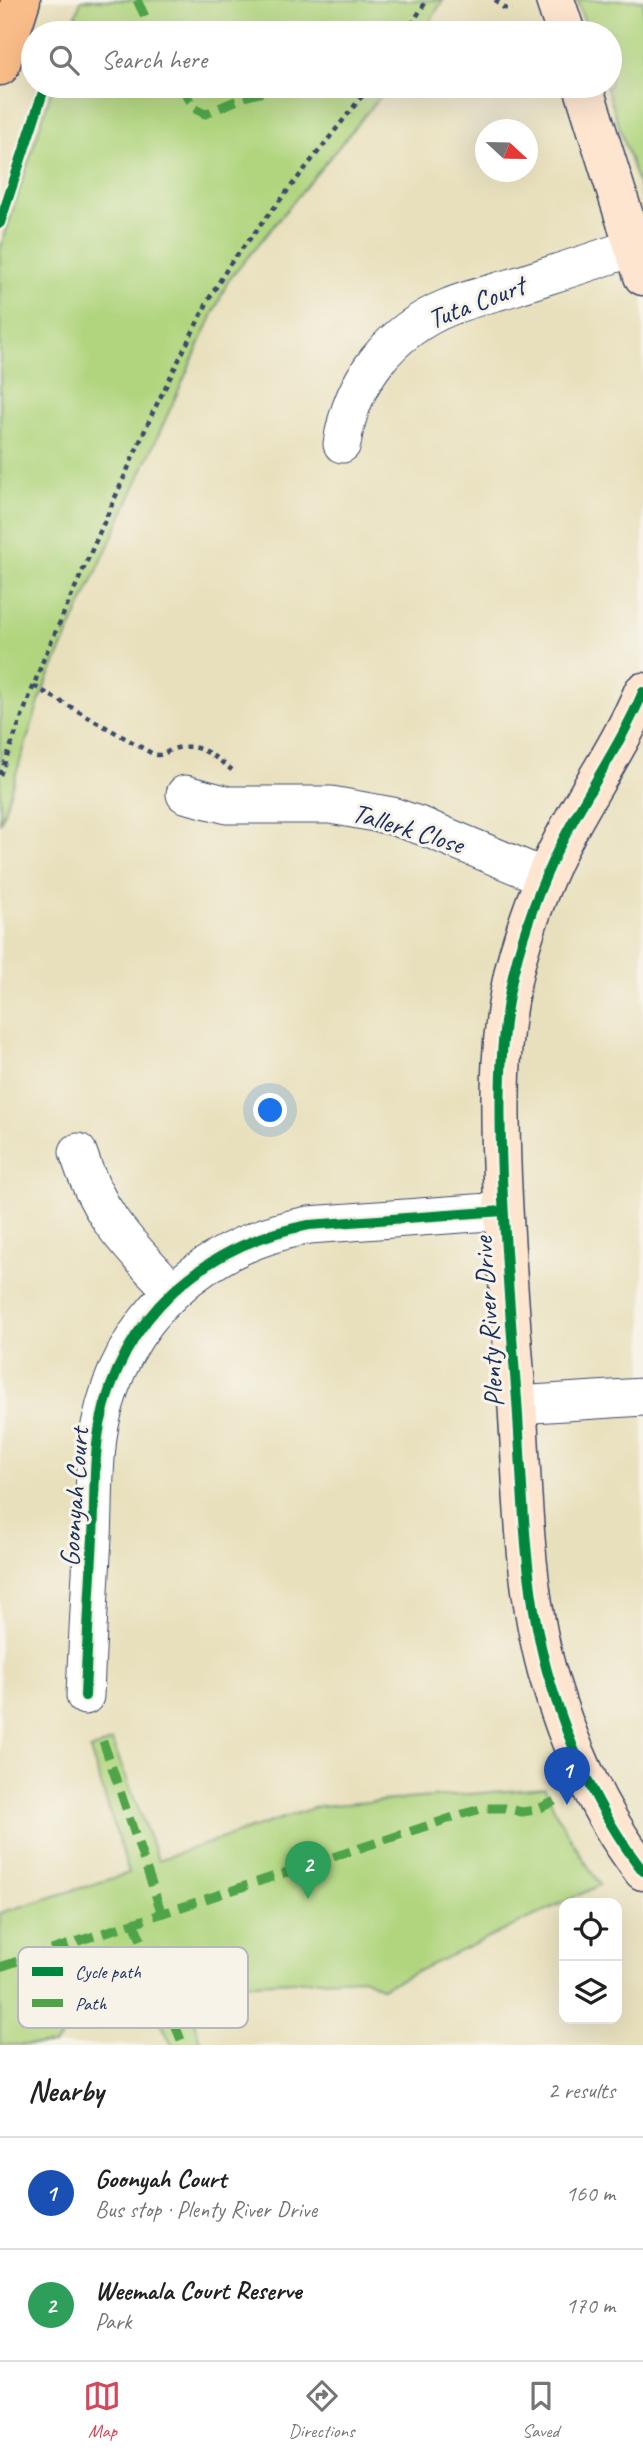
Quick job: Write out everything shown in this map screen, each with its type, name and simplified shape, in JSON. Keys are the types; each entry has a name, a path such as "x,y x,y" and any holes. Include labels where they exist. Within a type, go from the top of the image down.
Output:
{"highway":[{"path":"0,66 21,0"}],"street":[{"path":"587,98 638,262"},
{"name":"Tuta Court","path":"342,444 350,407 362,381 377,358 416,326 448,307 638,262"},
{"name":"Plenty River Drive","path":"643,692 613,754 544,877 518,955 509,995 502,1040 499,1088 503,1211 527,1550 536,1616 546,1667 579,1760 615,1829 643,1871"},
{"name":"Tallerk Close","path":"185,793 228,805 331,805 391,816 544,877"},
{"path":"78,1152 87,1181 100,1208 120,1236 172,1291"},
{"name":"Goonyah Court","path":"85,1696 99,1428 116,1373 147,1320 172,1291 198,1269 231,1250 281,1230 309,1225 503,1211"},
{"path":"517,1405 643,1397"}],"path":[{"path":"414,21 427,0"},
{"path":"495,0 504,8 512,9"},
{"path":"0,775 44,658 153,412 209,297 230,264 361,98"}],"green space":[{"path":"81,0 443,0 430,21 74,21"},
{"path":"577,0 643,0 643,199 610,98 622,98 622,21 584,21"},
{"path":"49,98 379,98 228,281 43,690 0,824 0,250"},
{"path":"112,1741 158,1860 319,1806 545,1788 559,1819 600,1885 572,1898 559,1898 559,1904 382,1988 363,1978 248,1983 248,1947 18,1947 18,2028 70,2028 54,2045 0,2045 0,1913 129,1873 90,1750"},
{"path":"164,2028 196,2028 201,2045 172,2045"}],"marked path":[{"path":"137,0 147,21"},
{"path":"188,98 195,109 205,114 242,98"},
{"path":"103,1741 162,1914"},
{"path":"61,1947 463,1814 485,1808 505,1808 522,1812 536,1810 555,1801"},
{"path":"134,1923 144,1947"},
{"path":"0,1967 18,1961"},
{"path":"176,2028 183,2045"}],"cycle path":[{"path":"0,223 41,98"},
{"path":"643,692 626,729 558,849 528,924 511,982 503,1037 500,1121 525,1536 539,1638 555,1697 574,1750 598,1801 643,1871"},
{"path":"85,1696 95,1467 100,1425 111,1386 127,1351 148,1320 173,1292 202,1269 234,1250 270,1235 309,1225 503,1211"}],"place":[{"name":"Goonyah Court","path":"567,1805"},
{"name":"Weemala Court Reserve","path":"308,1899"}]}
